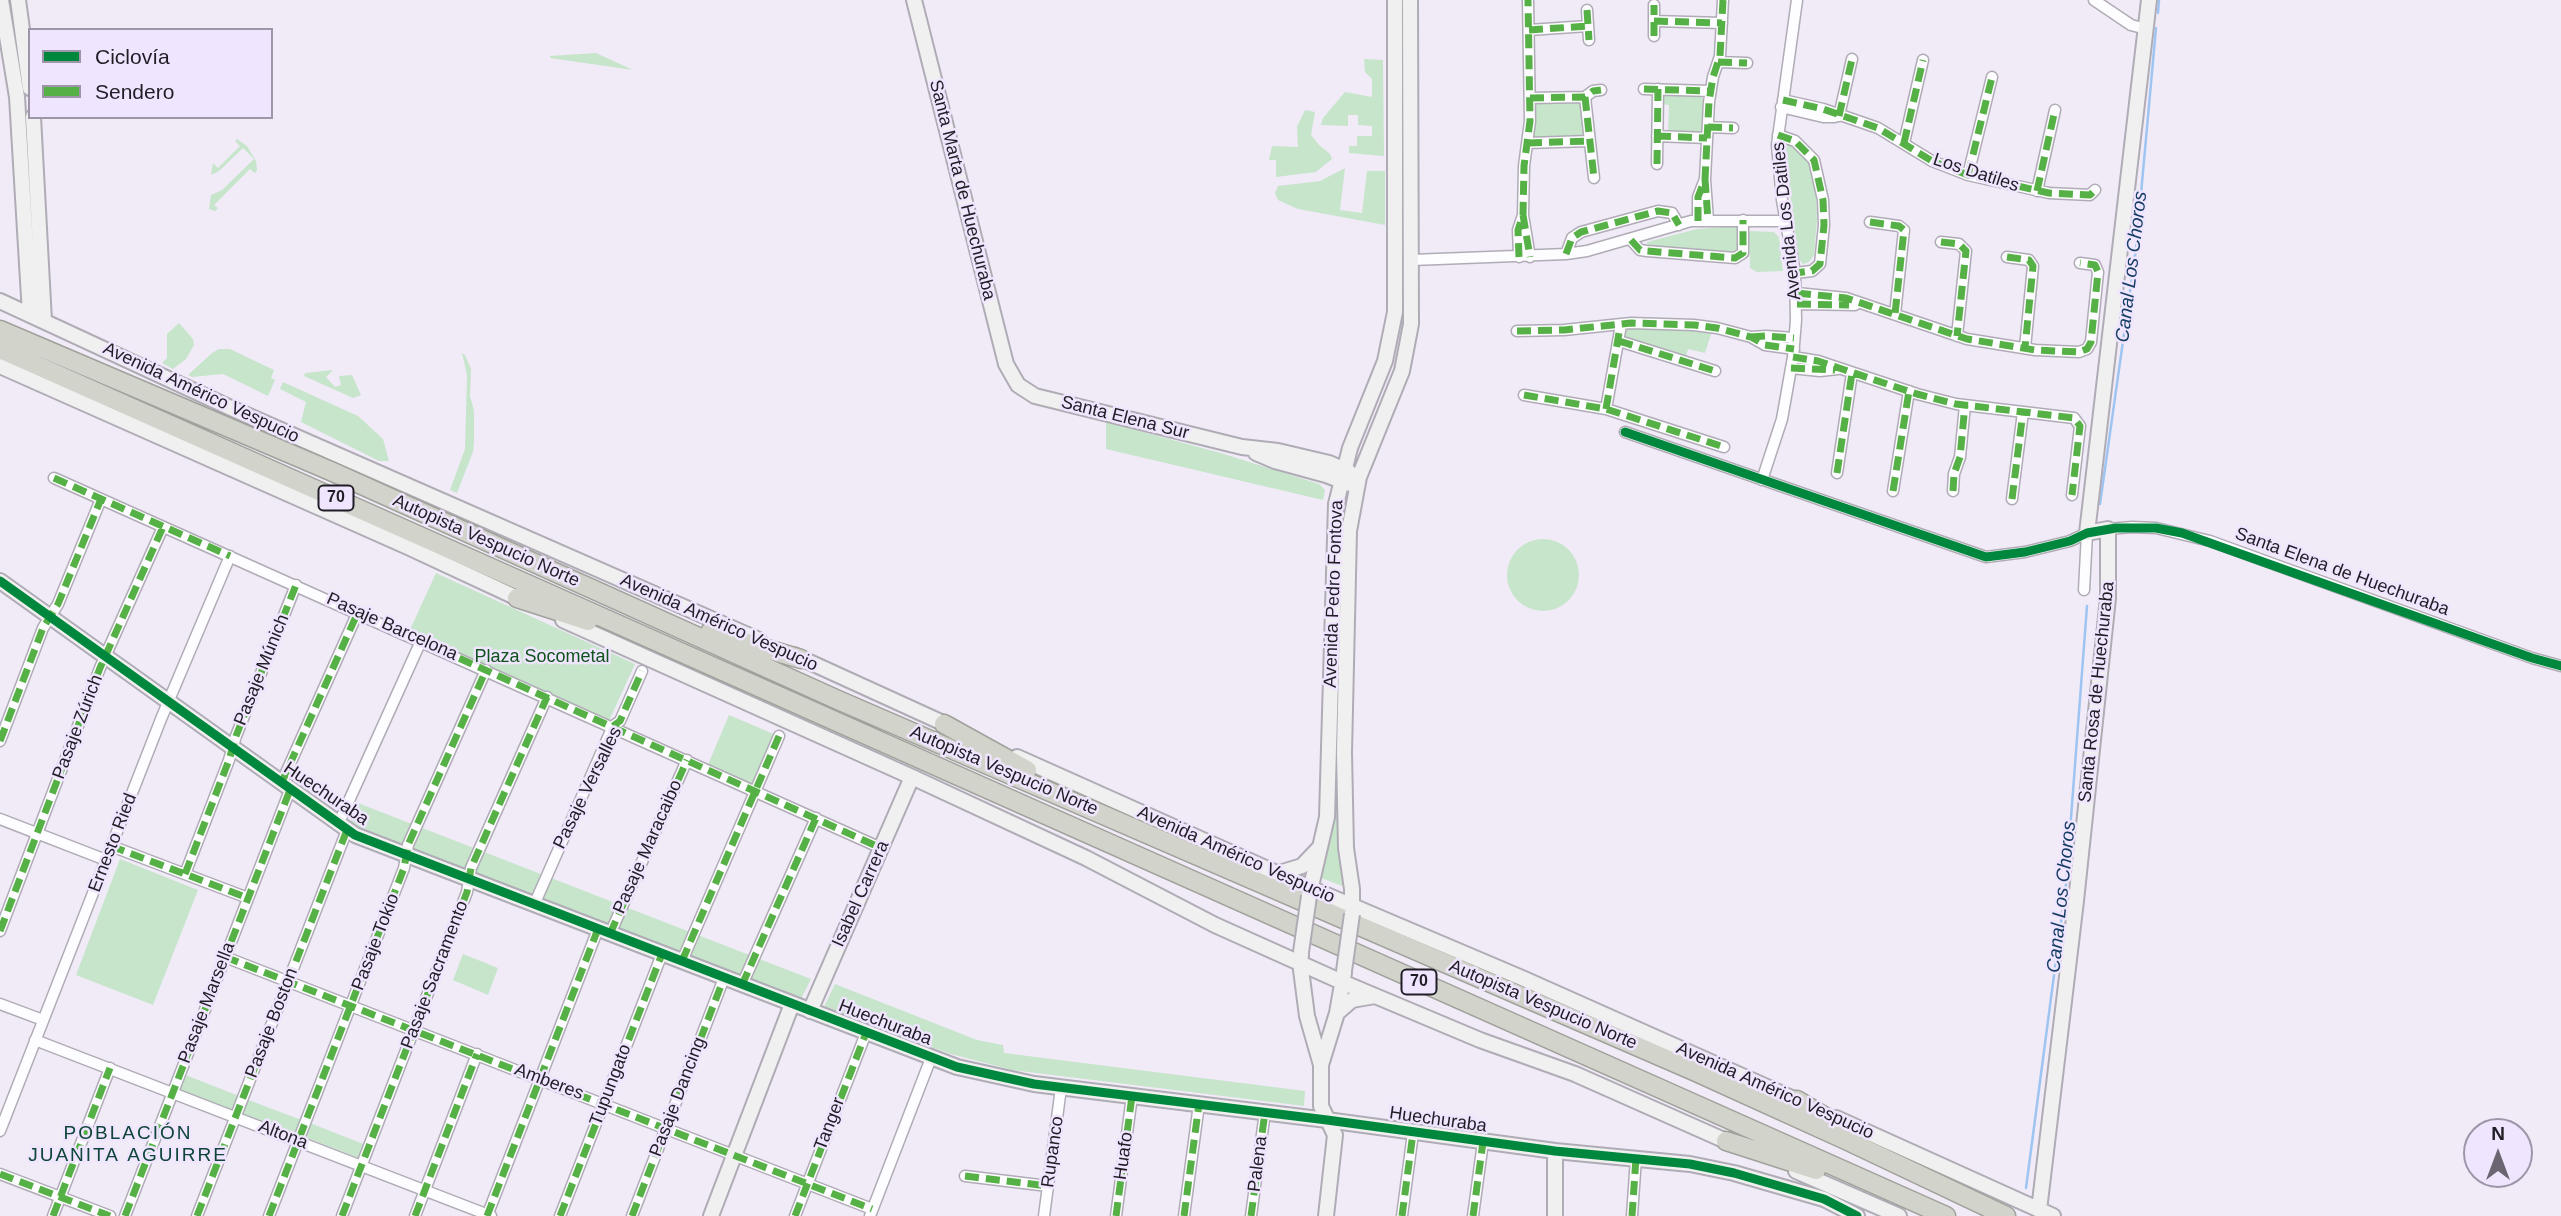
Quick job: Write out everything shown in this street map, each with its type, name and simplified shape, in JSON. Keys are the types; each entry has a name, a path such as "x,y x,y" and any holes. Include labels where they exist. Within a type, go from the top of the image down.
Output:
{"highway":[{"name":"Autopista Vespucio Norte","path":"0,330 332,472 838,700 1693,1071 2006,1216"},
{"name":"Autopista Vespucio Norte","path":"0,349 1946,1216"},
{"path":"517,598 672,648"},
{"path":"649,614 801,659"},
{"path":"944,724 1110,816"},
{"path":"1797,1100 1950,1190"},
{"path":"1726,1141 1812,1169 1866,1182"}],"street":[{"path":"1,0 17,97 30,314"},
{"path":"18,0 28,73"},
{"name":"Santa Marta de Huechuraba","path":"915,0 1006,364 1013,379"},
{"name":"Avenida Pedro Fontova","path":"1326,1216 1335,1141 1333,1130 1321,1106 1321,1065 1307,1016 1301,957 1310,892 1327,817 1334,520 1342,474 1384,361 1395,312 1395,0"},
{"name":"Avenida Pedro Fontova","path":"1321,1065 1336,1013 1352,910 1346,848 1344,753 1347,552 1351,511 1358,482 1402,371 1412,309 1410,0"},
{"path":"1524,257 1527,235 1523,215 1524,166 1530,97 1528,0"},
{"path":"1703,220 1708,204 1705,179 1710,91 1718,62 1723,0"},
{"name":"Avenida Los Datiles","path":"1762,480 1782,419 1793,353 1797,299 1778,168 1777,135 1797,0"},
{"path":"2094,0 2124,21 2146,29"},
{"name":"Santa Rosa de Huechuraba","path":"2084,590 2087,533 2149,0"},
{"path":"1654,5 1654,36"},
{"path":"1587,10 1589,40"},
{"path":"1654,22 1722,23"},
{"path":"1529,30 1588,26"},
{"path":"1839,116 1852,59"},
{"path":"1904,144 1923,60"},
{"path":"1718,62 1747,63"},
{"path":"1968,175 1992,77"},
{"path":"1644,89 1710,91"},
{"path":"1657,164 1658,89"},
{"path":"1530,97 1585,97 1593,90 1601,90"},
{"path":"1585,97 1594,178"},
{"name":"Los Datiles","path":"1782,104 1823,109 1878,128 1932,161 1968,175 2037,191 2090,195 2095,190"},
{"path":"2037,191 2055,110"},
{"path":"33,119 44,321"},
{"path":"1657,136 1733,128"},
{"path":"1777,135 1795,141 1814,160 1823,200 1824,225 1820,264 1812,271 1795,273"},
{"path":"1528,142 1589,141"},
{"path":"1703,220 1699,197 1705,179"},
{"path":"1566,254 1572,238 1581,232 1658,211 1672,213 1679,225"},
{"path":"1523,215 1518,230 1524,257"},
{"path":"1412,260 1566,254 1703,220 1786,220"},
{"path":"1631,240 1640,250 1735,258 1744,253 1744,220"},
{"path":"1870,222 1899,226 1904,230 1895,314"},
{"path":"1941,242 1959,244 1966,251 1957,336"},
{"path":"2007,257 2029,260 2033,266 2025,348"},
{"path":"1797,299 1838,296 1957,336 2025,348 2080,352 2089,347 2098,270 2095,265 2080,263"},
{"name":"Avenida Américo Vespucio","path":"0,300 258,420 1279,873 1310,892 1484,961 2053,1216"},
{"path":"1517,331 1564,330 1631,323 1705,326 1751,337 1765,345 1909,391 1965,405 2071,418 2078,421 2080,429 2072,495"},
{"path":"1606,409 1621,325"},
{"path":"1751,337 1766,335 1794,338"},
{"path":"1619,341 1715,371"},
{"path":"0,366 408,547 644,658 912,777 1086,858 1215,925 1301,957 1375,996 1480,1040 1575,1074 1899,1216"},
{"path":"1791,369 1838,369"},
{"path":"1837,473 1852,373"},
{"name":"Santa Elena Sur","path":"1013,379 1025,391 1035,396 1242,447 1275,461 1342,474 1358,482"},
{"path":"1893,491 1909,391"},
{"path":"1524,395 1606,409 1724,447"},
{"path":"1953,491 1955,470 1961,457 1965,405"},
{"path":"1365,408 1372,420 1384,418"},
{"path":"2012,499 2023,412"},
{"path":"1625,432 1986,557 2025,552 2108,529"},
{"name":"Pasaje Barcelona","path":"54,478 614,726 881,848"},
{"path":"0,741 43,628 58,604 101,499"},
{"name":"Pasaje Zúrich","path":"0,931 106,657 163,527"},
{"name":"Santa Elena de Huechuraba","path":"2108,529 2156,528 2210,541 2532,659 2561,666"},
{"name":"Santa Rosa de Huechuraba","path":"2039,1210 2107,612 2108,529"},
{"name":"Ernesto Ried","path":"0,1131 168,702 230,556"},
{"name":"Huechuraba","path":"0,581 342,828 407,856 931,1058 998,1078 1061,1087 1555,1151 1690,1164 1734,1173 1824,1199 1857,1216"},
{"name":"Pasaje Múnich","path":"185,874 296,585"},
{"name":"Pasaje Marsella","path":"125,1216 248,898 286,787 358,612"},
{"name":"Pasaje Boston","path":"197,1216 288,981 342,828 421,641"},
{"name":"Pasaje Tokio","path":"270,1216 404,867 408,845 486,670"},
{"name":"Pasaje Versalles","path":"534,905 614,726 620,721 642,671"},
{"name":"Pasaje Sacramento","path":"342,1216 467,892 471,869 547,697"},
{"path":"681,961 779,736"},
{"name":"Pasaje Maracaibo","path":"488,1216 540,1079 604,932 687,760"},
{"name":"Isabel Carrera","path":"810,1011 912,777"},
{"path":"742,985 816,818"},
{"path":"0,819 106,860"},
{"path":"1279,873 1302,866 1323,843"},
{"path":"111,846 248,898"},
{"name":"Tupungato","path":"560,1216 662,954"},
{"name":"Amberes","path":"225,957 666,1128 871,1212"},
{"name":"Pasaje Dancing","path":"632,1216 724,978"},
{"path":"1336,1013 1352,1000 1375,996"},
{"path":"0,1004 43,1020"},
{"path":"711,1216 792,1004"},
{"name":"Tanger","path":"794,1216 866,1033"},
{"name":"Altona","path":"35,1040 488,1216"},
{"path":"415,1216 477,1054"},
{"path":"871,1212 931,1058"},
{"path":"53,1216 110,1069"},
{"name":"Rupanco","path":"1044,1216 1061,1087"},
{"name":"Huafo","path":"1116,1216 1132,1096"},
{"path":"1184,1216 1199,1104"},
{"name":"Palena","path":"1251,1216 1265,1112"},
{"path":"1402,1216 1413,1133"},
{"path":"1473,1216 1483,1142"},
{"path":"1555,1151 1555,1216"},
{"path":"1632,1216 1636,1158"},
{"path":"0,1174 110,1216"},
{"path":"965,1176 1048,1186"}],"green space":[{"path":"596,53 633,70 550,58 550,56"},
{"path":"1364,59 1383,60 1384,156 1349,153 1349,146 1357,146 1357,136 1372,136 1372,126 1358,125 1358,115 1348,115 1348,126 1321,125 1323,118 1345,92 1372,97 1372,79 1365,72"},
{"path":"1662,94 1701,95 1701,135 1668,134 1669,105 1661,104"},
{"path":"1534,102 1582,102 1584,136 1534,138"},
{"path":"1305,110 1315,112 1311,135 1332,159 1316,172 1276,177 1276,160 1269,160 1272,146 1298,147 1297,127"},
{"path":"237,139 247,146 256,161 257,170 255,173 250,169 214,205 218,208 215,211 209,209 211,195 222,190 254,159 243,148 219,171 211,175 213,163 218,168 240,146 235,141"},
{"path":"1788,144 1804,154 1810,165 1816,189 1814,255 1809,262 1803,264 1799,259 1794,232 1785,146"},
{"path":"1345,168 1340,210 1362,213 1367,171 1385,171 1385,225 1298,209 1278,200 1275,193 1278,186 1320,181"},
{"path":"1738,226 1739,251 1733,253 1687,248 1649,248 1647,242 1697,229"},
{"path":"1751,231 1774,232 1779,237 1783,271 1757,272 1750,268"},
{"path":"179,323 193,339 194,345 186,359 173,369 162,363 167,358 167,334"},
{"path":"1627,326 1712,331 1705,353 1688,349 1686,356 1621,339 1622,330"},
{"path":"219,349 230,349 274,370 271,378 275,380 268,396 223,374 192,377 188,375"},
{"path":"462,353 471,369 470,396 474,411 474,441 473,452 457,493 450,490 465,449 467,375"},
{"path":"333,370 326,377 335,387 341,385 339,376 352,375 361,395 353,398 304,376 305,373"},
{"path":"283,382 358,416 383,439 389,461 379,461 301,422 306,402 280,389"},
{"path":"1106,422 1224,454 1319,484 1325,490 1323,500 1106,449"},
{"path":"1543,539 1563,545 1573,555 1579,575 1573,595 1563,605 1543,611 1523,605 1513,595 1507,575 1513,555 1523,545"},
{"name":"Plaza Socometal","path":"436,573 635,664 608,723 409,632"},
{"path":"729,715 776,735 754,787 707,767"},
{"path":"1335,796 1342,866 1345,887 1321,878"},
{"path":"358,803 811,979 800,1001 657,948 349,823"},
{"path":"120,859 198,890 153,1005 76,975"},
{"path":"463,954 498,968 488,995 453,980"},
{"path":"835,984 977,1040 1003,1045 1004,1053 1305,1091 1304,1106 1012,1070 951,1054 823,1009"},
{"path":"183,1074 239,1096 233,1112 177,1090"},
{"path":"246,1099 304,1121 298,1136 241,1115"},
{"path":"310,1123 366,1145 359,1158 305,1137"}],"waterway":[{"name":"Canal Los Choros","path":"2158,13 2159,0"},
{"name":"Canal Los Choros","path":"2100,504 2136,249 2156,28"},
{"name":"Canal Los Choros","path":"2026,1188 2066,884 2087,606"}],"marked path":[{"path":"1519,257 1518,230 1523,215 1524,166 1530,121 1528,0"},
{"path":"1698,221 1698,197 1705,179 1709,102 1720,56 1723,0"},
{"path":"1654,5 1654,36"},
{"path":"1587,10 1589,40"},
{"path":"1654,21 1722,23"},
{"path":"1529,30 1588,26"},
{"path":"1839,116 1852,59"},
{"path":"1904,143 1923,60"},
{"path":"1718,62 1747,63"},
{"path":"1968,175 1992,77"},
{"path":"1644,89 1710,91"},
{"path":"1657,164 1658,89"},
{"path":"1530,98 1585,97 1593,91 1601,90"},
{"path":"1585,97 1594,178"},
{"path":"1783,100 1823,109 1878,128 1932,161 1968,175 2049,193 2090,195 2095,190"},
{"path":"2037,191 2055,110"},
{"path":"1708,127 1733,128"},
{"path":"1778,135 1795,141 1814,160 1823,200 1824,225 1820,264 1812,271 1795,273"},
{"path":"1657,136 1707,138"},
{"path":"1528,143 1589,141"},
{"path":"1705,179 1708,220"},
{"path":"1566,254 1572,238 1581,232 1658,211 1672,213 1679,225"},
{"path":"1523,215 1530,257"},
{"path":"1631,240 1640,250 1735,258 1743,253 1743,220"},
{"path":"1870,222 1899,226 1904,230 1895,314"},
{"path":"1941,242 1959,244 1966,251 1957,336"},
{"path":"2007,257 2029,260 2033,266 2025,348"},
{"path":"1797,293 1846,298 1967,339 2035,350 2079,352 2087,349 2091,342 2098,272 2095,265 2080,263"},
{"path":"1797,304 1849,305"},
{"path":"1517,331 1564,330 1631,323 1694,325 1751,337 1765,345 1794,349"},
{"path":"1606,409 1619,333"},
{"path":"1751,337 1794,338"},
{"path":"1619,341 1715,371"},
{"path":"1793,357 1818,361 1956,404 2074,418 2080,426 2072,495"},
{"path":"1791,368 1835,370"},
{"path":"1837,473 1852,373"},
{"path":"1893,491 1909,391"},
{"path":"1524,395 1606,409 1724,447"},
{"path":"1953,491 1954,474 1960,457 1965,405"},
{"path":"2012,499 2023,412"},
{"path":"54,478 230,556"},
{"path":"0,741 43,628 58,604 101,499"},
{"path":"0,931 100,668 163,527"},
{"path":"185,874 296,585"},
{"path":"281,784 358,612"},
{"path":"421,641 881,848"},
{"path":"269,1216 404,868 408,845 486,670"},
{"path":"613,726 620,721 642,671"},
{"path":"342,1216 467,892 471,868 547,697"},
{"path":"682,961 779,736"},
{"path":"610,934 687,760"},
{"path":"125,1216 290,790"},
{"path":"742,985 816,818"},
{"path":"197,1216 347,830"},
{"path":"111,846 248,898"},
{"path":"487,1216 598,929"},
{"path":"560,1216 662,954"},
{"path":"225,957 872,1209"},
{"path":"632,1216 724,978"},
{"path":"795,1216 866,1033"},
{"path":"415,1216 477,1054"},
{"path":"53,1216 110,1068"},
{"path":"1116,1216 1132,1096"},
{"path":"1184,1216 1199,1104"},
{"path":"1251,1216 1265,1112"},
{"path":"1402,1216 1413,1133"},
{"path":"1473,1216 1483,1142"},
{"path":"1632,1216 1636,1158"},
{"path":"0,1174 110,1216"},
{"path":"965,1176 1048,1186"}],"cycle path":[{"path":"1625,432 1986,557 2025,552 2070,541 2087,533 2116,528 2156,528 2182,533 2561,666"},
{"path":"0,581 355,835 957,1067 1034,1084 1555,1151 1690,1164 1734,1173 1824,1199 1857,1216"}],"district":[{"name":"POBLACIÓN JUANITA AGUIRRE","path":"128,1145"}]}
